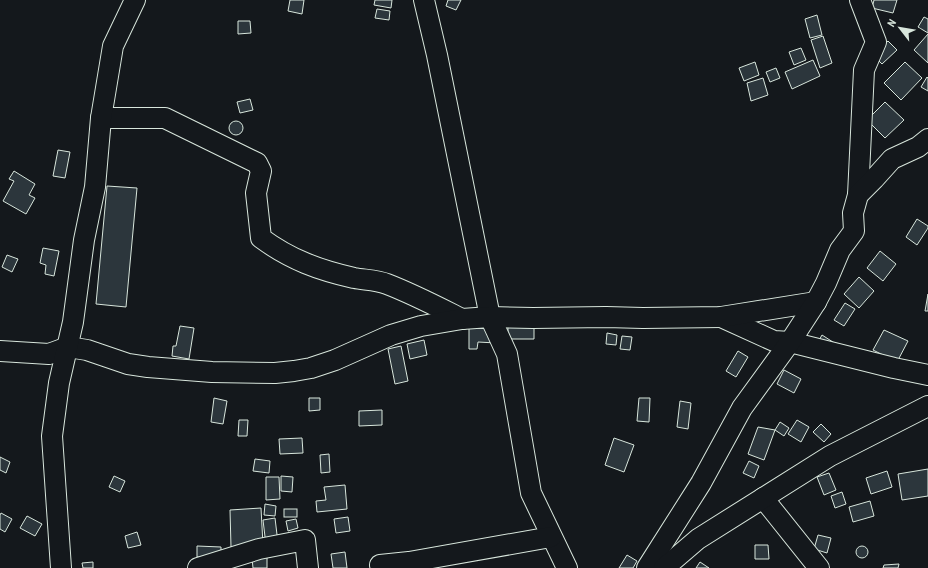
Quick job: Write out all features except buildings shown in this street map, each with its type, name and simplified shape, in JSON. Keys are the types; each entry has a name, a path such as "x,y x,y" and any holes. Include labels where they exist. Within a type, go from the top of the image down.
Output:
{"street":[{"path":"61,568 52,436 59,383 73,322 84,240 95,187 102,118 114,46 135,0"},
{"path":"424,0 437,55 490,317 507,354 531,493 566,568"},
{"path":"646,568 701,483 742,408 790,342 816,302 840,250 854,231 853,213 858,194 864,70 876,42 860,0"},
{"path":"102,118 165,118 257,163 261,171 256,193 261,238 276,249 310,266 354,278 386,284 416,296 462,319"},
{"path":"858,194 874,179 892,158 918,148 928,139"},
{"path":"0,351 49,354 68,347 86,350 128,364 148,368 212,372 294,372 334,360 391,335 421,326 462,319 490,317 533,318 580,316 656,318 720,317 816,302"},
{"path":"720,317 774,341 790,342 928,375"},
{"path":"664,568 698,539 830,456 928,406"},
{"path":"763,498 819,568"},
{"path":"381,568 380,565 409,562 551,537"},
{"path":"198,568 258,549 305,540 308,568"}]}
